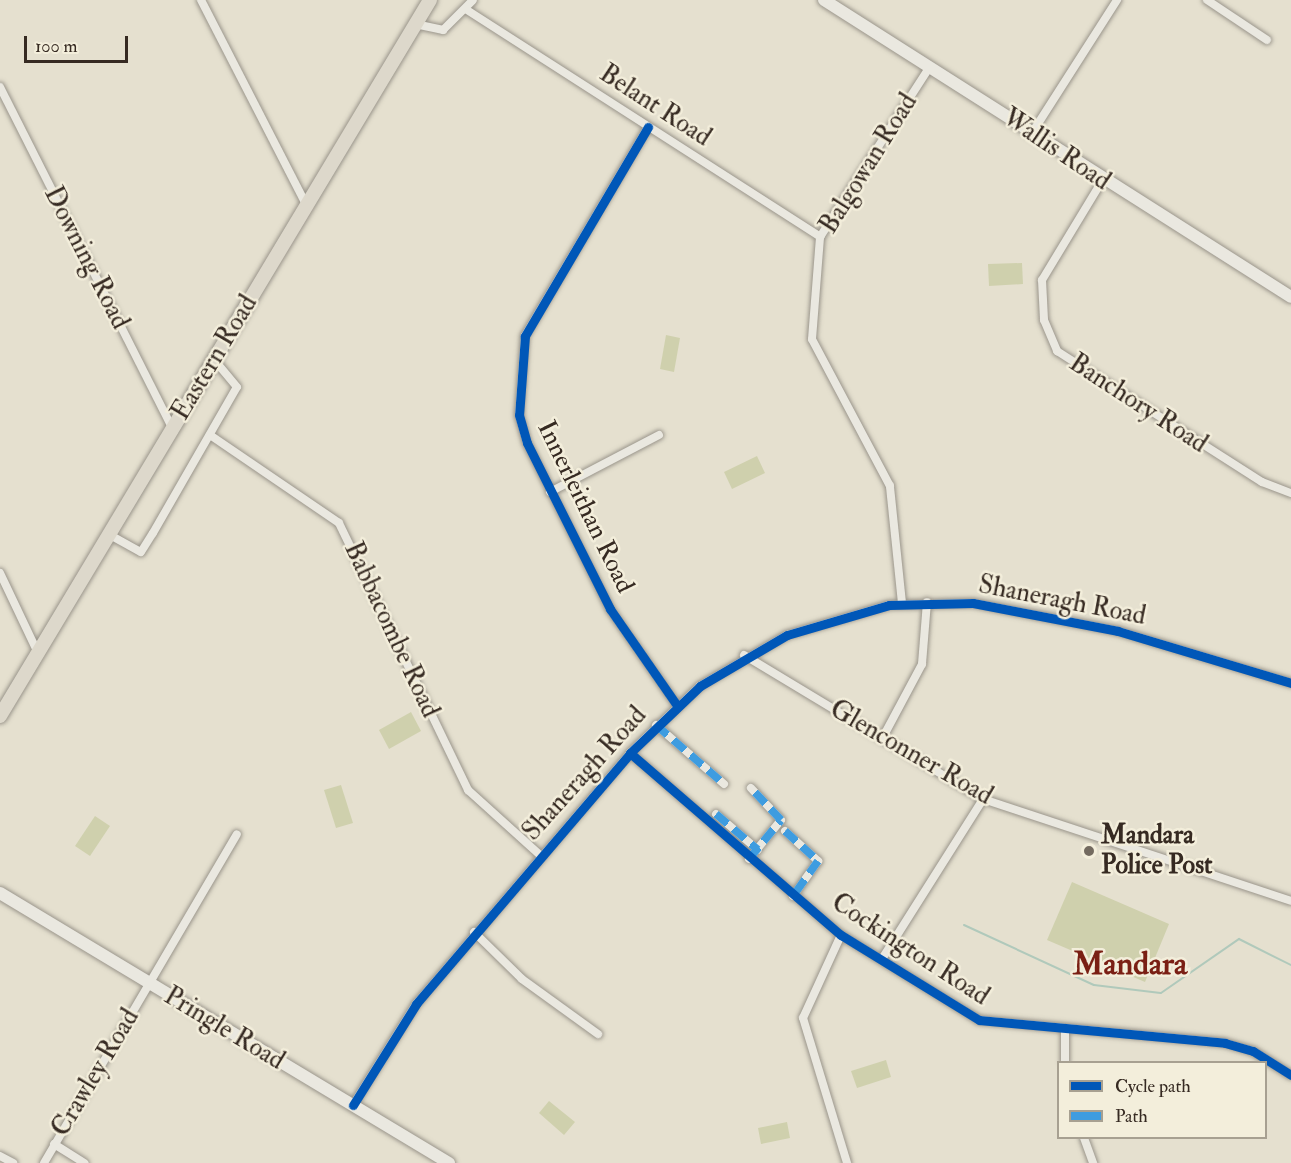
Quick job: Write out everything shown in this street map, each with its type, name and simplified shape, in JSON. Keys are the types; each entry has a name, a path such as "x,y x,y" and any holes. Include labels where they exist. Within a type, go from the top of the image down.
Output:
{"main road":[{"name":"Eastern Road","path":"0,716 430,0"}],"street":[{"path":"201,0 307,206"},
{"path":"415,24 443,30 467,10 473,0"},
{"name":"Wallis Road","path":"824,0 1032,133 1102,182 1291,297"},
{"path":"1032,133 1117,0"},
{"path":"1207,0 1267,40"},
{"name":"Belant Road","path":"467,10 820,237"},
{"name":"Balgowan Road","path":"902,603 890,486 813,348 820,237 929,68"},
{"name":"Downing Road","path":"0,87 172,428"},
{"name":"Innerleithan Road","path":"648,127 521,349 520,424 550,492 610,609 676,704"},
{"name":"Banchory Road","path":"1102,182 1042,279 1041,306 1058,351 1262,482 1291,493"},
{"path":"110,535 141,552 237,385 214,360"},
{"name":"Babbacombe Road","path":"210,435 339,524 468,790 540,855"},
{"path":"550,492 659,435"},
{"path":"0,573 38,653"},
{"path":"882,739 922,664 927,602"},
{"name":"Shaneragh Road","path":"353,1105 396,1033 474,932 540,855 676,704 744,655 813,625 902,603 927,602 1035,612 1216,658 1291,683"},
{"name":"Glenconner Road","path":"744,655 983,799 1291,901"},
{"path":"656,725 724,784"},
{"name":"Cockington Road","path":"630,753 749,859 841,935 987,1024 1239,1046 1267,1061"},
{"path":"749,859 781,820 751,789"},
{"path":"882,959 983,799"},
{"path":"716,814 758,850"},
{"path":"785,831 818,861 794,896"},
{"name":"Crawley Road","path":"44,1163 237,834"},
{"name":"Pringle Road","path":"0,893 449,1163"},
{"path":"474,932 522,979 598,1034"},
{"path":"841,935 803,1018 847,1163"},
{"path":"1065,1032 1065,1061"},
{"name":"Cockington Road","path":"1267,1061 1291,1074"},
{"path":"1085,1139 1093,1163"},
{"path":"54,1144 85,1163"},
{"path":"0,1156 13,1163"}],"green space":[{"path":"1022,263 1023,284 989,286 988,264"},
{"path":"666,335 680,338 674,372 660,369"},
{"path":"757,456 765,473 732,489 724,472"},
{"path":"411,712 421,731 389,749 379,730"},
{"path":"341,785 353,823 336,828 324,790"},
{"path":"95,816 110,826 90,856 75,846"},
{"path":"1072,882 1169,924 1145,982 1047,940"},
{"path":"886,1060 891,1077 857,1088 851,1071"},
{"path":"549,1101 575,1122 564,1135 539,1113"},
{"path":"787,1122 790,1138 761,1144 758,1128"}],"waterway":[{"path":"964,925 1094,985 1161,993 1239,939 1291,965"}],"marked path":[{"path":"656,725 724,784"},
{"path":"749,859 781,820 751,788"},
{"path":"716,814 758,850"},
{"path":"785,831 818,861 793,896"}],"cycle path":[{"path":"648,127 525,336 519,415 527,443 610,609 676,704"},
{"path":"353,1105 416,1004 630,753 700,686 787,635 889,605 973,603 1118,631 1291,683"},
{"path":"630,753 841,935 979,1020 1225,1043 1253,1051 1291,1075"}],"place":[{"name":"Mandara Police Post","path":"1089,851"}],"district":[{"name":"Mandara","path":"1130,964"}]}
